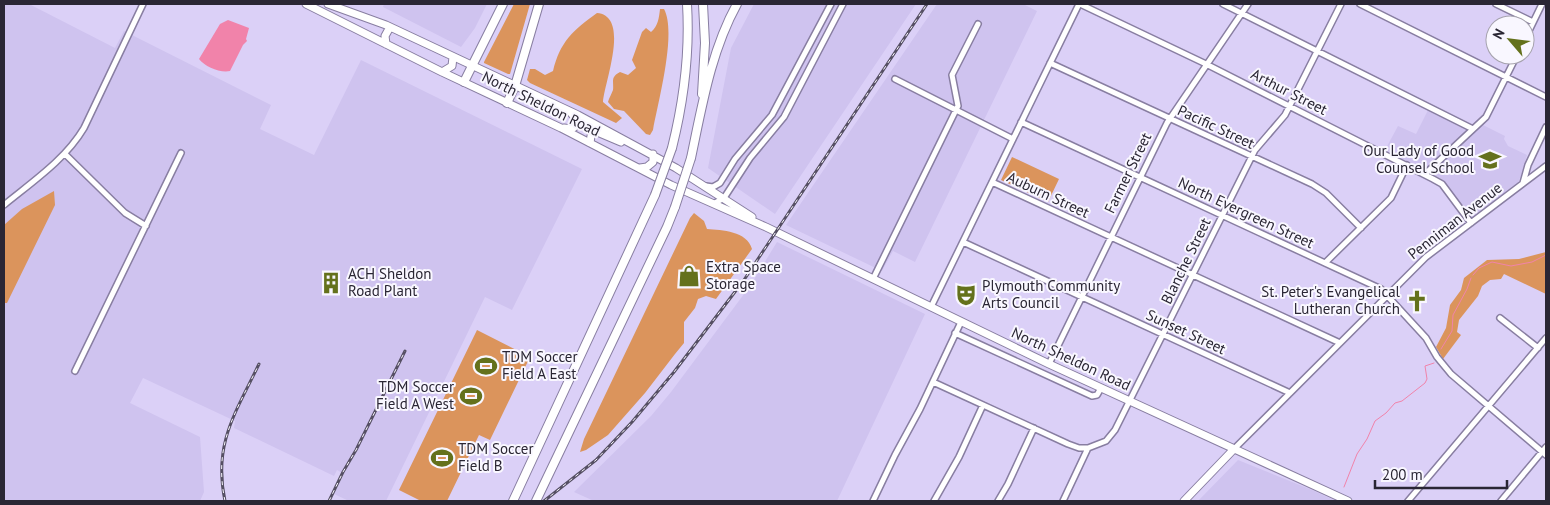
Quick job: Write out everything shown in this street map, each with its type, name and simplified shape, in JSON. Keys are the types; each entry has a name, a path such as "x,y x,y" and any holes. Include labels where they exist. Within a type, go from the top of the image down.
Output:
{"highway":[{"path":"464,82 503,4"},
{"path":"507,103 515,86 539,4"},
{"path":"513,501 655,195 672,148 685,81 688,39 687,4"},
{"path":"697,128 704,59 703,4"},
{"path":"536,501 675,207 691,158 716,52 725,27 737,4"}],"main road":[{"name":"North Sheldon Road","path":"306,4 442,72 561,128 671,185 766,227 1049,364 1348,501"},
{"name":"North Sheldon Road","path":"328,4 390,27 568,110 653,154 724,198 766,227"},
{"path":"386,44 385,39 390,27"},
{"path":"442,72 452,66 454,57"},
{"path":"561,128 572,129 577,125 577,120 568,110"},
{"path":"590,143 592,133 599,132 632,148 642,148"},
{"path":"639,168 651,165 653,154"},
{"path":"1184,501 1234,449"}],"street":[{"path":"4,205 65,154 84,128 143,4"},
{"path":"715,203 724,198 743,167 781,121 843,4"},
{"path":"931,307 1080,4"},
{"name":"Arthur Street","path":"1080,4 1206,64 1425,174 1442,184 1471,223"},
{"path":"1223,4 1473,129"},
{"name":"Farmer Street","path":"1049,364 1170,119 1248,4"},
{"name":"Blanche Street","path":"1088,448 1100,445 1111,437 1251,157 1290,107 1341,4"},
{"path":"1360,4 1546,97"},
{"path":"1496,4 1519,15"},
{"path":"1535,18 1542,4"},
{"path":"705,186 713,187 720,183 735,159 772,115 830,5 839,11"},
{"path":"873,279 958,106 952,75 978,24"},
{"name":"Pacific Street","path":"1050,63 1320,189 1361,228"},
{"path":"1425,174 1489,113 1512,65"},
{"path":"793,76 802,81"},
{"path":"895,79 1013,139"},
{"name":"North Evergreen Street","path":"1021,122 1381,290 1426,338 1437,357 1451,374 1545,451"},
{"path":"1523,184 1528,165 1546,127"},
{"path":"750,140 759,148"},
{"path":"75,371 182,153"},
{"path":"65,154 125,213 146,226"},
{"path":"1325,264 1390,198 1407,166"},
{"name":"Penniman Avenue","path":"1234,449 1426,257 1546,166"},
{"name":"Auburn Street","path":"992,182 1340,343"},
{"name":"Sunset Street","path":"963,242 1290,393"},
{"path":"1500,318 1538,348"},
{"path":"873,501 933,382 960,322"},
{"path":"955,334 1092,396 1097,395 1101,388"},
{"path":"1408,501 1546,338"},
{"path":"933,382 1079,448 1088,448 1063,501"},
{"path":"934,501 959,457 983,404"},
{"path":"998,501 1034,428"},
{"path":"1500,501 1545,451"}],"shaded area":[{"path":"4,4 29,4 115,48 124,31 271,105 260,129 314,155 361,60 582,169 512,310 485,297 386,501 349,501 334,494 344,474 337,470 334,476 234,428 235,421 143,378 130,403 200,437 204,492 200,501 4,501"},
{"path":"384,4 487,4 475,28 461,47 383,7"},
{"path":"514,4 530,4 510,74 508,74 484,62"},
{"path":"754,4 916,4 775,214 708,168 731,48"},
{"path":"937,4 1023,4 1037,11 915,262 893,251 882,271 786,225"},
{"path":"660,9 664,9 667,20 668,50 653,130 650,135 646,134 624,111 614,109 608,102 613,90 615,76 620,72 628,75 636,68 632,60 642,32 646,28 651,32 653,30 658,22"},
{"path":"597,13 607,17 612,26 614,37 611,66 603,102 622,118 616,123 527,80 530,69 535,69 545,75 553,71 559,52 564,44 574,31"},
{"path":"228,20 249,28 247,41 243,45 230,71 222,71 209,67 199,59 220,24"},
{"path":"1428,110 1465,127 1471,134 1481,124 1505,136 1504,139 1508,146 1527,155 1517,185 1472,218 1440,178 1385,150 1398,126 1416,134"},
{"path":"1012,157 1059,179 1048,202 1001,180"},
{"path":"54,191 55,205 7,303 4,303 4,225 22,209"},
{"path":"694,213 704,221 707,229 727,231 740,235 745,238 752,249 716,299 706,296 698,299 695,308 684,322 684,343 645,393 608,435 580,452 584,439"},
{"path":"777,242 925,314 837,501 594,501 574,492 651,416 671,392 750,286"},
{"path":"1546,252 1546,294 1504,274 1501,279 1490,280 1482,286 1478,296 1459,320 1457,332 1461,335 1443,359 1436,347 1446,328 1450,305 1461,290 1464,278 1487,260 1519,259"},
{"path":"477,330 530,357 490,440 479,435 447,501 421,501 399,490"},
{"path":"1238,460 1312,490 1336,501 1198,501"}],"waterway":[{"path":"1473,275 1479,268 1492,262 1511,266 1532,262 1546,255"},
{"path":"1441,349 1452,331 1453,315 1471,278"},
{"path":"1344,487 1357,454 1367,439 1375,421 1395,403 1402,401 1425,383 1427,379 1425,366 1434,363"}],"railway":[{"path":"544,501 596,460 632,422 674,372 744,280 927,4"},
{"path":"329,501 405,351"},
{"path":"225,501 222,481 224,446 228,430 259,364"}],"place":[{"name":"Our Lady of Good Counsel School","path":"1490,160"},
{"name":"Extra Space Storage","path":"689,276"},
{"name":"ACH Sheldon Road Plant","path":"331,283"},
{"name":"Plymouth Community Arts Council","path":"966,295"},
{"name":"St. Peter's Evangelical Lutheran Church","path":"1417,301"},
{"name":"TDM Soccer Field A East","path":"486,366"},
{"name":"TDM Soccer Field A West","path":"471,396"},
{"name":"TDM Soccer Field B","path":"442,458"}]}
